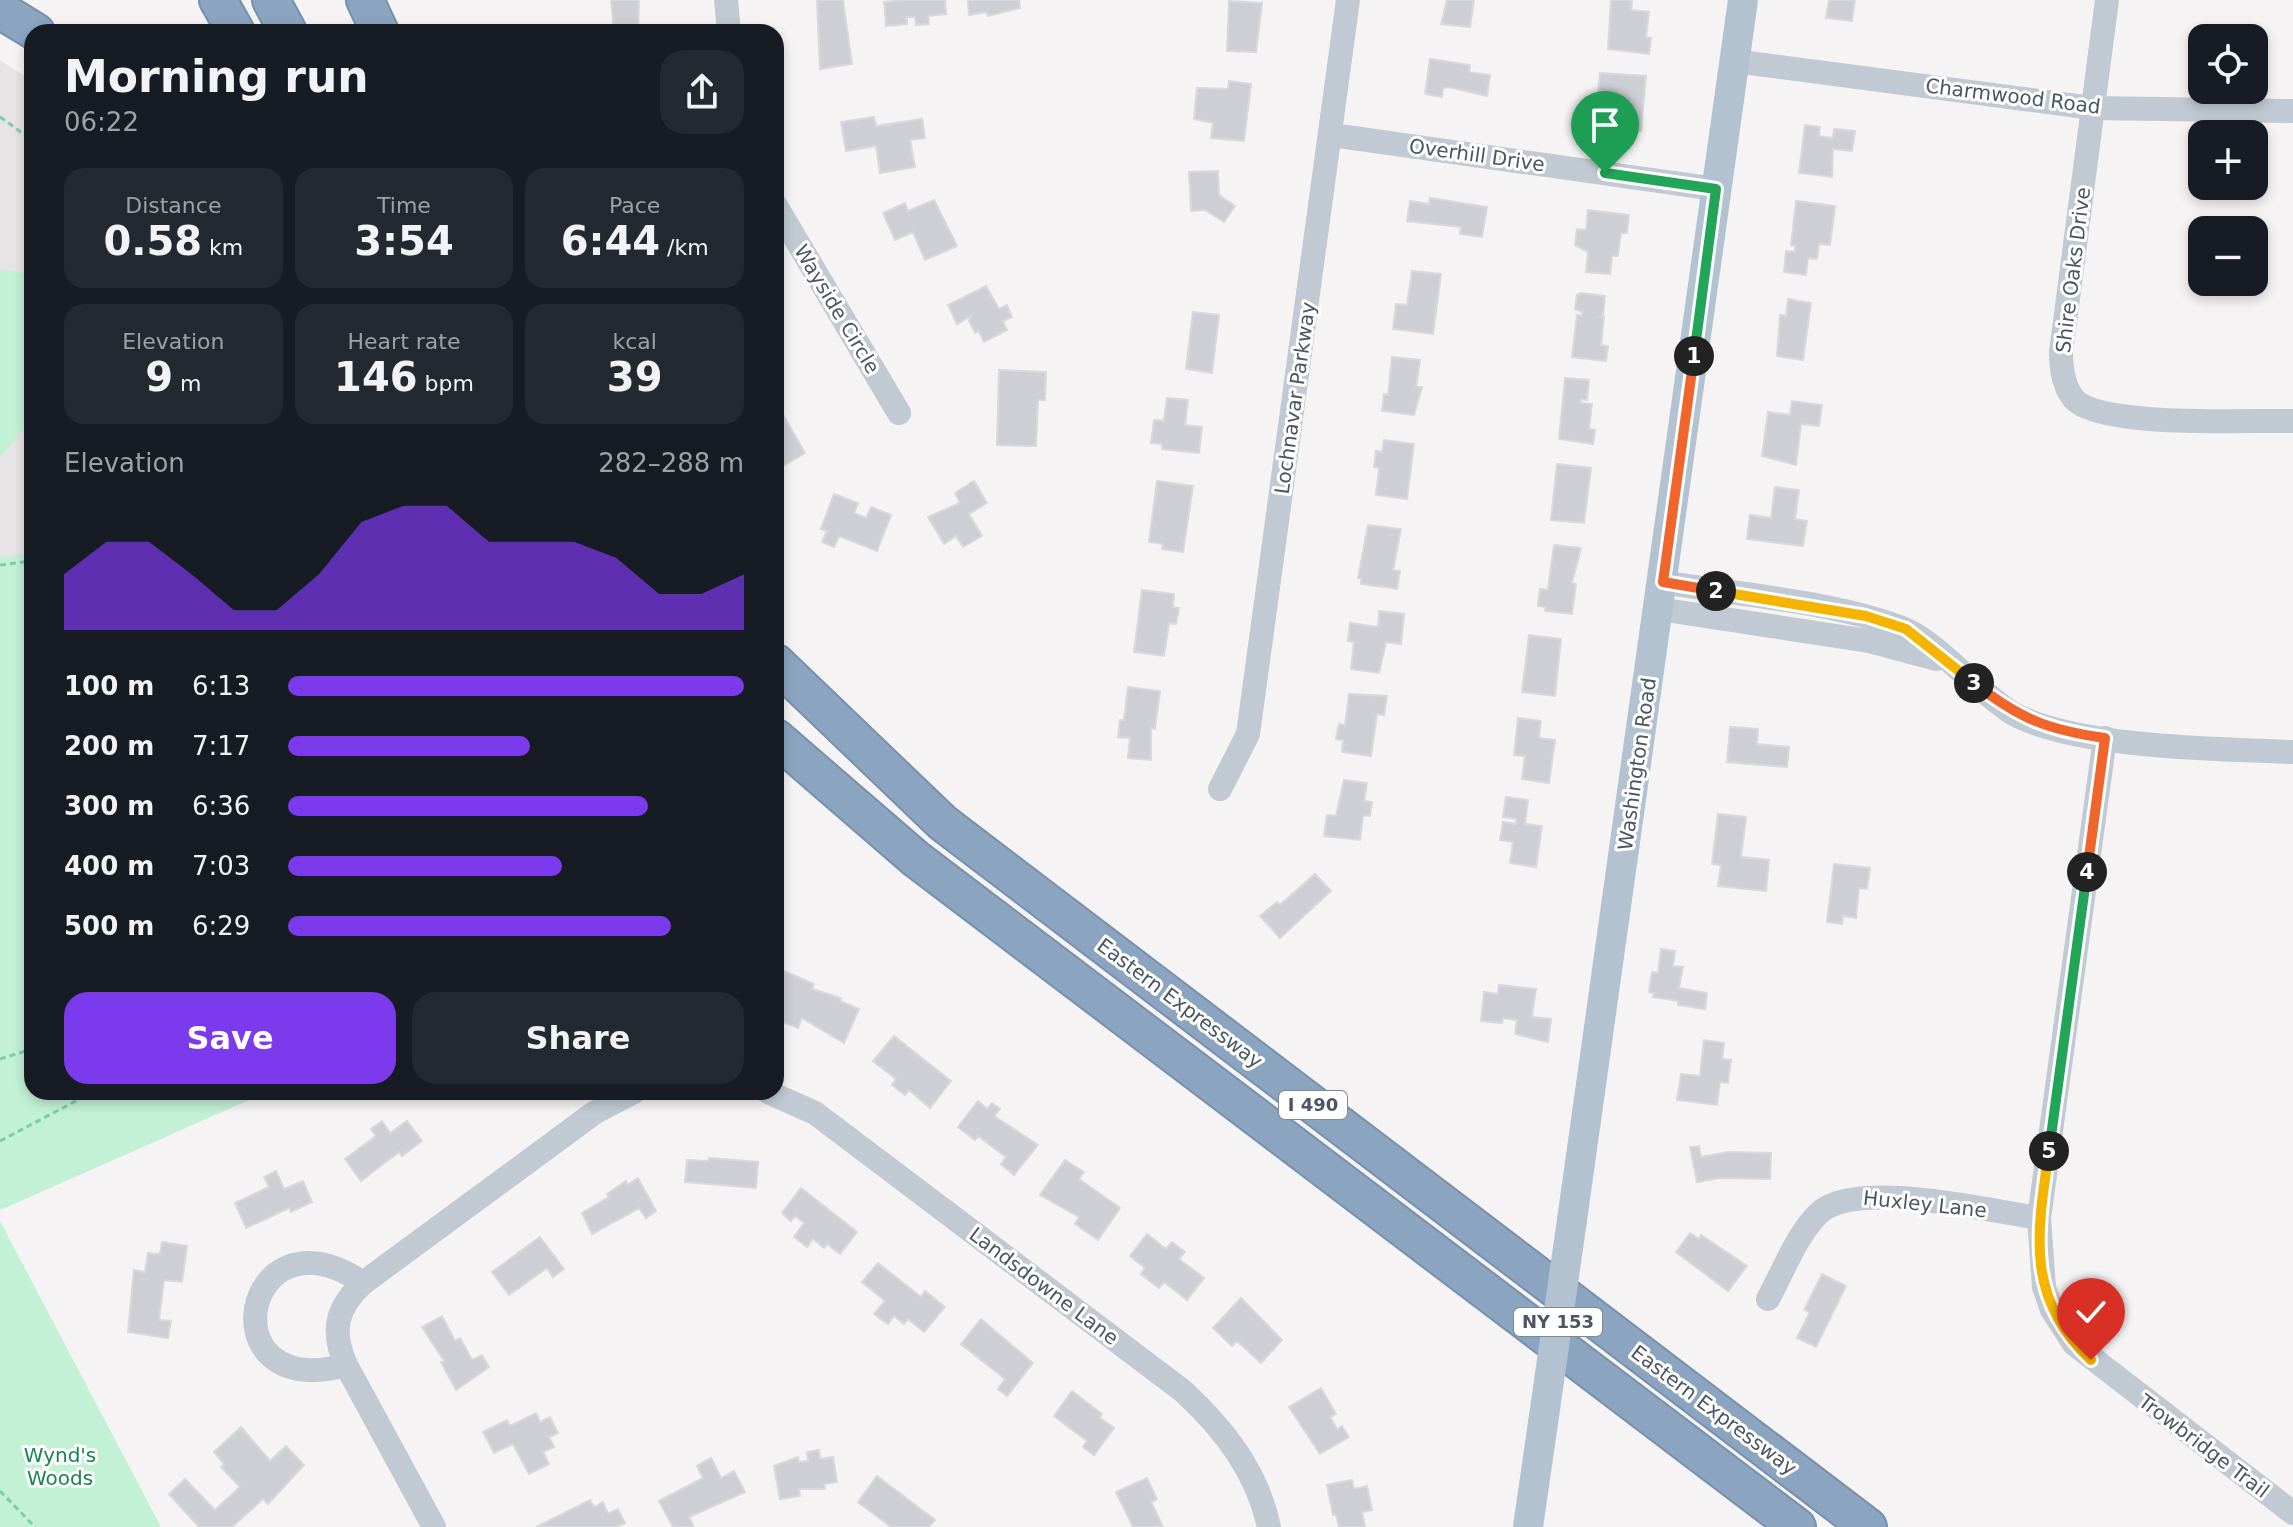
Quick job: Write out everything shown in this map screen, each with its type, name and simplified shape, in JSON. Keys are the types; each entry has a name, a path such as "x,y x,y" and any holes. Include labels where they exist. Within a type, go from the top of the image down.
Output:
{"highway":[{"path":"218,0 232,24"},
{"path":"271,0 284,24"},
{"path":"365,0 376,24"},
{"path":"0,10 24,25"},
{"name":"Eastern Expressway","path":"784,671 943,823 1868,1527"},
{"name":"I 490","path":"784,745 916,859 1797,1527"}],"main road":[{"name":"Washington Road","path":"1528,1527 1743,0"}],"street":[{"path":"726,0 728,24"},
{"name":"Lochnavar Parkway","path":"1220,789 1248,734 1348,0"},
{"path":"2093,108 2107,0"},
{"name":"Charmwood Road","path":"1734,61 2093,108 2293,111"},
{"name":"Shire Oaks Drive","path":"2093,108 2061,352 2061,370 2074,399 2087,409 2118,417 2293,421"},
{"name":"Overhill Drive","path":"1332,135 1716,189"},
{"name":"Wayside Circle","path":"784,219 899,413"},
{"path":"1661,595 1869,641 1951,665 2014,713 2045,728 2105,738 2293,752"},
{"name":"Trowbridge Trail","path":"2105,738 2039,1218 2044,1287 2052,1310 2074,1344 2293,1513"},
{"name":"Landsdowne Lane","path":"784,1099 815,1113 1183,1391 1232,1444 1260,1495 1269,1527"},
{"path":"434,1527 346,1365 337,1345 337,1318 346,1301 363,1283 594,1113 618,1100"},
{"name":"Huxley Lane","path":"1768,1299 1819,1212 1846,1197 1883,1196 2039,1218"},
{"path":"346,1365 311,1372 285,1365 259,1339 254,1308 266,1283 290,1267 328,1264 363,1283"}],"path":[{"path":"0,117 24,134"},
{"path":"0,565 24,562"},
{"path":"0,1059 24,1052"},
{"path":"0,1141 78,1100"},
{"path":"0,1491 35,1527"}],"shaded area":[{"path":"0,60 24,76 24,1100 249,1100 0,1210"}],"green space":[{"path":"0,270 24,273 24,427 0,458"},
{"path":"24,554 24,1100 249,1100 0,1210 0,558"},
{"name":"Wynd's Woods","path":"0,1221 161,1527 0,1527"}],"building":[{"path":"611,0 639,0 638,24 613,24"},
{"path":"817,0 843,0 852,64 820,69"},
{"path":"945,0 946,14 928,16 929,24 916,25 915,17 907,17 907,24 886,26 884,2"},
{"path":"968,0 1019,0 1020,8 988,16 987,12 969,15"},
{"path":"1447,0 1474,0 1470,27 1441,24"},
{"path":"1611,0 1632,0 1631,10 1649,12 1646,37 1651,38 1649,54 1608,49"},
{"path":"1829,0 1855,0 1852,21 1826,18"},
{"path":"1229,1 1262,3 1256,52 1227,51"},
{"path":"1430,59 1470,65 1469,72 1490,75 1487,96 1449,87 1443,88 1442,97 1425,94"},
{"path":"1600,73 1646,76 1641,131 1610,128 1613,96 1598,95"},
{"path":"1229,81 1251,84 1244,141 1211,138 1213,123 1194,119 1197,88 1228,89"},
{"path":"874,117 876,126 922,119 925,138 910,140 915,167 880,173 876,146 846,151 841,122"},
{"path":"1805,125 1820,127 1819,136 1833,138 1834,129 1855,131 1852,151 1833,149 1832,177 1799,173"},
{"path":"1218,171 1219,195 1235,206 1224,222 1205,210 1191,211 1189,172"},
{"path":"1430,198 1487,207 1482,237 1460,234 1461,227 1407,221 1410,201 1429,204"},
{"path":"934,200 957,246 925,260 913,232 895,240 883,213 905,203 908,211"},
{"path":"1796,201 1835,206 1830,245 1819,244 1817,259 1808,258 1806,275 1784,272 1786,251 1795,252 1795,246 1791,245"},
{"path":"1588,210 1629,215 1627,233 1621,233 1618,256 1612,256 1610,274 1586,272 1588,252 1575,245 1577,229 1586,230"},
{"path":"1412,271 1441,274 1433,334 1393,329 1396,304 1407,305"},
{"path":"986,286 999,309 1007,305 1012,317 1003,321 1007,330 984,342 969,321 971,316 957,324 948,305"},
{"path":"1577,295 1605,296 1603,316 1598,317 1604,317 1601,345 1608,346 1606,361 1572,357 1577,315 1582,316 1582,312 1575,309"},
{"path":"1788,299 1811,303 1803,360 1777,356 1780,315 1786,316"},
{"path":"1193,312 1219,315 1212,373 1186,369"},
{"path":"1392,357 1420,360 1416,387 1422,387 1414,415 1382,411 1384,394 1388,395"},
{"path":"999,370 1046,372 1045,400 1038,400 1036,446 997,445"},
{"path":"1565,378 1589,380 1587,400 1581,399 1581,403 1592,404 1589,429 1595,430 1593,444 1559,439"},
{"path":"1167,398 1188,400 1185,425 1202,427 1199,453 1162,449 1162,444 1151,443 1154,420 1164,421"},
{"path":"1792,401 1822,405 1819,426 1801,424 1796,465 1762,456 1768,412 1790,415"},
{"path":"784,416 805,453 784,465"},
{"path":"1384,440 1414,444 1407,499 1376,495 1379,468 1374,467 1376,451 1382,452"},
{"path":"1557,464 1591,468 1584,523 1551,520"},
{"path":"974,481 987,503 969,514 982,536 963,547 956,536 944,544 928,517 960,503 955,493"},
{"path":"1157,481 1193,486 1183,552 1162,549 1163,544 1149,542"},
{"path":"1775,487 1799,490 1795,519 1807,521 1803,546 1747,539 1750,515 1771,518"},
{"path":"834,494 858,503 854,513 866,518 871,507 891,515 877,551 839,536 834,547 822,542 827,531 821,529"},
{"path":"1368,525 1401,529 1393,570 1400,571 1397,589 1361,584 1361,578 1358,578"},
{"path":"1554,545 1581,548 1572,583 1576,584 1572,614 1545,611 1546,607 1538,606 1540,589 1548,590"},
{"path":"1142,590 1174,594 1173,607 1179,608 1176,624 1169,623 1164,656 1134,652"},
{"path":"1379,611 1404,614 1401,644 1386,642 1379,673 1351,669 1354,642 1348,641 1350,623 1378,627"},
{"path":"1529,635 1561,639 1555,696 1522,692"},
{"path":"1128,687 1160,691 1155,729 1151,728 1151,760 1128,758 1130,738 1118,737 1120,720 1124,720"},
{"path":"1349,694 1387,696 1384,715 1377,714 1371,756 1342,752 1343,740 1336,739 1339,724 1345,725"},
{"path":"1518,718 1541,721 1539,738 1555,740 1549,783 1522,779 1525,756 1514,755"},
{"path":"1730,727 1758,729 1757,744 1789,747 1787,767 1727,762"},
{"path":"1344,780 1367,783 1364,801 1372,802 1370,816 1363,815 1360,840 1324,836 1327,815 1336,816"},
{"path":"1506,797 1528,800 1525,824 1542,826 1536,867 1510,863 1513,842 1500,840 1503,822 1516,824 1516,819 1503,817"},
{"path":"1718,814 1746,817 1741,857 1769,860 1766,891 1718,886 1721,865 1712,864"},
{"path":"1834,864 1870,868 1867,889 1859,888 1856,918 1843,916 1842,924 1827,922"},
{"path":"1315,874 1331,891 1280,938 1260,916 1277,902 1280,905"},
{"path":"1661,949 1675,951 1673,966 1683,967 1679,988 1707,993 1705,1009 1678,1005 1678,1001 1653,997 1654,993 1649,992 1652,972 1658,973"},
{"path":"784,971 814,984 812,989 841,998 840,1001 859,1009 844,1043 802,1018 798,1028 784,1022"},
{"path":"1499,985 1536,989 1532,1017 1551,1019 1548,1042 1515,1034 1517,1020 1503,1018 1502,1023 1481,1021 1484,992 1498,994"},
{"path":"894,1036 951,1081 930,1108 909,1090 905,1095 892,1085 896,1079 873,1061"},
{"path":"1704,1040 1724,1043 1722,1059 1731,1060 1728,1083 1720,1082 1717,1105 1677,1100 1681,1074 1700,1076"},
{"path":"978,1101 987,1109 992,1103 1000,1109 994,1116 1038,1145 1014,1175 1001,1164 1006,1157 978,1136 975,1140 958,1127"},
{"path":"382,1121 390,1133 407,1121 422,1141 402,1156 399,1152 361,1181 345,1159 376,1136 371,1129"},
{"path":"1699,1146 1701,1157 1728,1152 1771,1153 1770,1179 1719,1178 1697,1182 1690,1147"},
{"path":"709,1158 758,1162 756,1188 685,1182 687,1160 709,1161"},
{"path":"1065,1160 1084,1172 1079,1179 1120,1208 1098,1240 1075,1224 1079,1217 1040,1195"},
{"path":"276,1171 284,1189 303,1181 312,1202 291,1212 289,1208 246,1228 235,1203 269,1187 264,1177"},
{"path":"638,1178 656,1211 646,1218 639,1208 592,1234 582,1213 609,1197 607,1194 626,1181 628,1185"},
{"path":"801,1188 857,1232 840,1254 827,1244 824,1248 813,1239 807,1247 794,1237 804,1223 795,1216 791,1221 782,1213"},
{"path":"1690,1233 1699,1239 1701,1235 1747,1266 1728,1291 1676,1252"},
{"path":"1147,1234 1166,1249 1172,1242 1185,1252 1179,1259 1204,1278 1187,1300 1164,1282 1159,1288 1141,1274 1145,1268 1130,1256"},
{"path":"540,1237 564,1269 553,1277 547,1268 509,1295 492,1272"},
{"path":"162,1242 187,1246 182,1282 164,1280 159,1320 171,1321 168,1338 128,1332 134,1270 145,1272 148,1253 160,1254"},
{"path":"878,1263 921,1297 925,1291 945,1307 924,1332 908,1319 904,1324 894,1316 888,1324 874,1314 885,1301 862,1282"},
{"path":"1822,1274 1846,1286 1816,1347 1797,1338 1810,1312 1804,1310"},
{"path":"1241,1298 1282,1340 1261,1363 1237,1341 1232,1346 1213,1328"},
{"path":"442,1316 455,1341 460,1338 472,1360 482,1355 489,1367 456,1390 441,1362 444,1361 422,1327"},
{"path":"981,1319 1033,1363 1007,1396 998,1389 1005,1379 961,1344"},
{"path":"1321,1388 1336,1414 1330,1417 1337,1429 1342,1426 1349,1437 1320,1454 1289,1407"},
{"path":"1072,1391 1102,1414 1100,1418 1114,1428 1094,1455 1083,1447 1087,1441 1054,1416"},
{"path":"536,1413 540,1422 550,1417 558,1433 549,1437 554,1447 543,1452 549,1464 529,1474 513,1444 494,1453 483,1432 507,1420 510,1426"},
{"path":"241,1427 270,1461 286,1446 304,1465 268,1504 263,1499 232,1527 199,1527 169,1494 185,1479 215,1510 240,1487 221,1467 224,1464 214,1452"},
{"path":"819,1450 820,1459 833,1457 837,1482 824,1484 825,1489 799,1489 800,1496 780,1499 774,1466 798,1457 799,1462 808,1461 807,1452"},
{"path":"711,1458 721,1478 734,1471 745,1492 689,1517 694,1527 673,1527 659,1501 703,1478 697,1466"},
{"path":"877,1476 935,1520 929,1527 891,1527 858,1502"},
{"path":"1147,1478 1157,1499 1151,1502 1163,1527 1133,1527 1116,1492"},
{"path":"1352,1480 1354,1489 1367,1486 1372,1510 1362,1512 1365,1527 1339,1527 1336,1515 1333,1515 1327,1485"},
{"path":"590,1500 594,1507 603,1502 608,1514 618,1509 625,1523 616,1527 536,1527"}],"route":[{"path":"1605,173 1716,189 1663,582 1866,616 1906,629 2014,713 2045,728 2105,738 2039,1218 2040,1266 2052,1310 2062,1329 2091,1360"}]}
